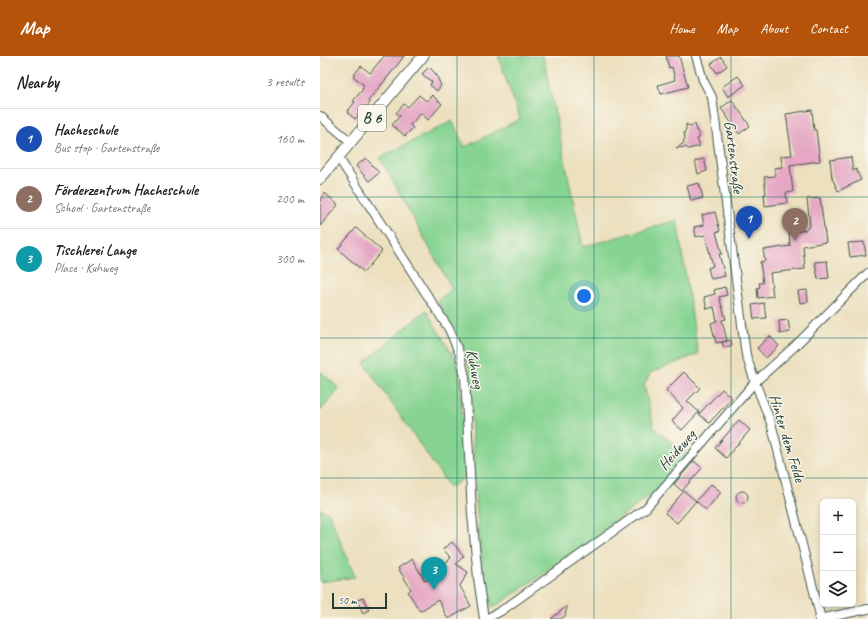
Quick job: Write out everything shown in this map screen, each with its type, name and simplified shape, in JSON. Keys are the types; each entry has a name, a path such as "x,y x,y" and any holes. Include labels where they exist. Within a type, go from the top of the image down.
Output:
{"main road":[{"name":"B 6","path":"320,179 424,56"}],"street":[{"name":"Gartenstraße","path":"696,56 703,80 712,97 744,342 746,355 754,382"},
{"path":"320,116 351,142"},
{"name":"Kuhweg","path":"338,157 449,329 460,355 465,377 472,514 478,578 485,619"},
{"name":"Heideweg","path":"485,619 501,611 646,508 754,382 794,347 868,273"},
{"name":"Hinter dem Felde","path":"754,382 771,423 820,619"},
{"path":"820,619 868,609"}],"green space":[{"path":"498,56 543,56 583,247 677,220 698,354 650,373 644,385 654,428 688,455 656,491 591,541 493,608 485,596 475,493 469,369 464,349 437,301 452,289 380,158 452,121 465,147 520,119"},
{"path":"426,310 456,361 460,379 465,477 450,488 364,363"},
{"path":"320,371 340,389 320,411"},
{"path":"320,509 329,513 355,577 320,582"}],"building":[{"path":"384,56 404,56 368,101 370,103 355,119 347,112 355,102 353,101 363,89 362,88 364,85 353,76 361,66 370,73"},
{"path":"666,56 679,56 688,87 661,94 658,85 675,80 672,67 669,68"},
{"path":"721,57 727,66 717,73 711,64"},
{"path":"429,67 436,74 441,86 437,91 430,85 432,82 422,74"},
{"path":"738,76 745,85 728,97 722,87"},
{"path":"419,95 426,101 432,95 442,104 428,120 421,113 410,125 413,128 405,136 392,125 400,116 396,113 404,104 408,107"},
{"path":"732,100 750,126 739,134 721,108"},
{"path":"812,110 820,161 790,165 793,192 786,193 787,203 765,206 764,194 766,194 764,177 775,176 774,168 782,167 781,156 792,155 786,114"},
{"path":"695,123 696,131 699,132 699,138 697,139 700,146 688,149 686,147 676,148 684,143 683,141 685,139 684,132 686,130 686,124 691,127"},
{"path":"851,157 853,171 856,169 861,180 838,191 832,178 830,160"},
{"path":"366,158 379,173 369,181 356,166"},
{"path":"704,159 707,171 698,174 695,161"},
{"path":"699,183 703,198 691,201 687,186"},
{"path":"325,193 338,205 320,226 320,200"},
{"path":"820,198 826,242 803,246 805,269 770,273 773,296 758,298 757,288 760,287 759,283 763,283 760,262 765,261 763,250 790,246 789,233 805,230 810,226 807,199"},
{"path":"715,212 720,231 716,232 722,254 719,254 725,276 711,279 708,268 713,266 705,235 696,237 694,227 704,225 702,215"},
{"path":"356,228 382,251 364,272 338,249"},
{"path":"864,242 866,255 850,257 848,243"},
{"path":"827,261 829,278 818,279 815,262"},
{"path":"725,287 727,295 719,297 726,319 722,320 727,341 716,343 711,323 717,321 714,307 707,309 704,297 715,294 714,290"},
{"path":"807,290 808,302 800,303 798,291"},
{"path":"764,303 766,318 754,319 752,305"},
{"path":"788,320 790,332 780,334 779,321"},
{"path":"770,336 779,346 766,358 757,348"},
{"path":"731,340 732,345 724,348 722,342"},
{"path":"684,372 700,388 687,401 699,412 682,430 672,421 683,408 666,390"},
{"path":"722,389 732,398 709,423 699,414"},
{"path":"739,420 750,430 726,458 715,448"},
{"path":"694,461 702,468 682,491 674,484"},
{"path":"711,484 721,492 706,510 696,501"},
{"path":"684,491 696,501 677,523 665,513"},
{"path":"742,491 746,493 748,497 746,501 742,503 738,501 736,497 738,493"},
{"path":"452,542 464,556 456,564 468,572 460,586 471,606 448,619 438,600 420,611 408,592 411,589 398,568 412,559 425,581 448,566 444,564 451,558 443,549"},
{"path":"363,598 369,610 363,613 357,600"},
{"path":"567,606 565,616 561,619 551,619"}],"place":[{"name":"Hacheschule","path":"749,239"},
{"name":"Förderzentrum Hacheschule","path":"795,241"},
{"name":"Tischlerei Lange","path":"434,590"}]}
